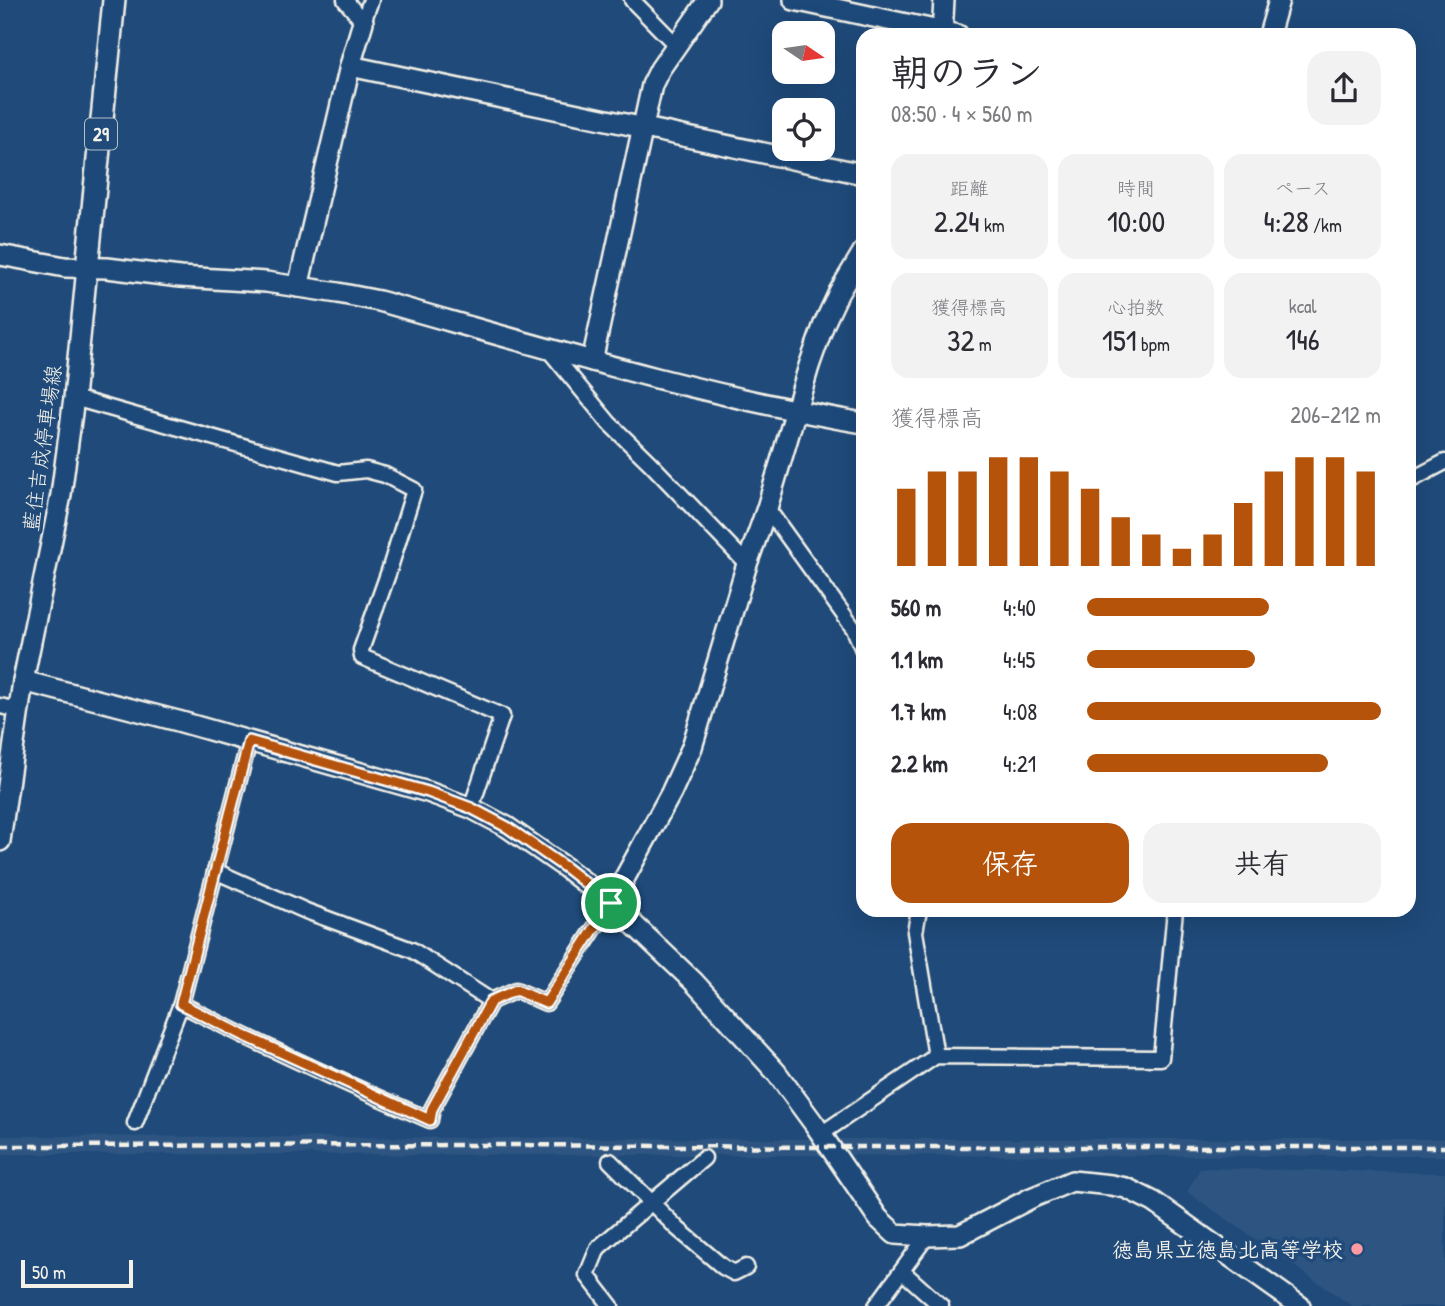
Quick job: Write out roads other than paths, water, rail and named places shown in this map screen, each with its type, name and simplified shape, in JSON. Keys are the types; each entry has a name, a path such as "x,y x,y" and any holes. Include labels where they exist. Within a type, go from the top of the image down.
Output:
{"main road":[{"name":"29","path":"87,268 114,0"}],"street":[{"path":"345,0 363,22"},
{"path":"299,287 350,66 371,0"},
{"path":"632,0 676,46"},
{"path":"592,360 652,85 660,69 708,0"},
{"path":"794,0 921,28"},
{"path":"944,0 947,28"},
{"path":"1271,28 1279,0"},
{"path":"350,66 856,173"},
{"path":"0,255 65,268 107,268 180,277 266,282 379,302 658,379 796,412 856,422"},
{"path":"181,1004 430,1120 432,1109 491,1001 516,990 546,1003 611,903 671,793 692,747 824,324 856,263"},
{"name":"藍住吉成停車場線","path":"0,841 10,708 23,681 61,495 87,268"},
{"path":"548,348 609,423 747,564"},
{"path":"74,398 338,472 366,470 385,475 414,490 361,650 362,657 502,716 471,808"},
{"path":"1416,477 1445,462"},
{"path":"767,508 856,634"},
{"path":"23,681 178,721 428,792 471,808 507,827 611,903 694,982 776,1072 878,1218 895,1234 960,1235 1031,1198 1072,1181 1111,1185 1126,1188 1154,1202 1300,1306"},
{"path":"135,1123 181,1004 249,741"},
{"path":"215,871 306,911 412,950 491,1001"},
{"path":"918,917 915,932 936,1056"},
{"path":"821,1134 936,1056 1161,1058 1174,917"},
{"path":"611,1306 587,1275 598,1248 704,1158"},
{"path":"610,1161 678,1228 723,1267 734,1273 746,1267"},
{"path":"876,1306 927,1236"},
{"path":"902,1271 941,1306"}],"railway":[{"path":"0,1146 1445,1147"}],"place":[{"name":"徳島県立徳島北高等学校","path":"1357,1249"}]}
